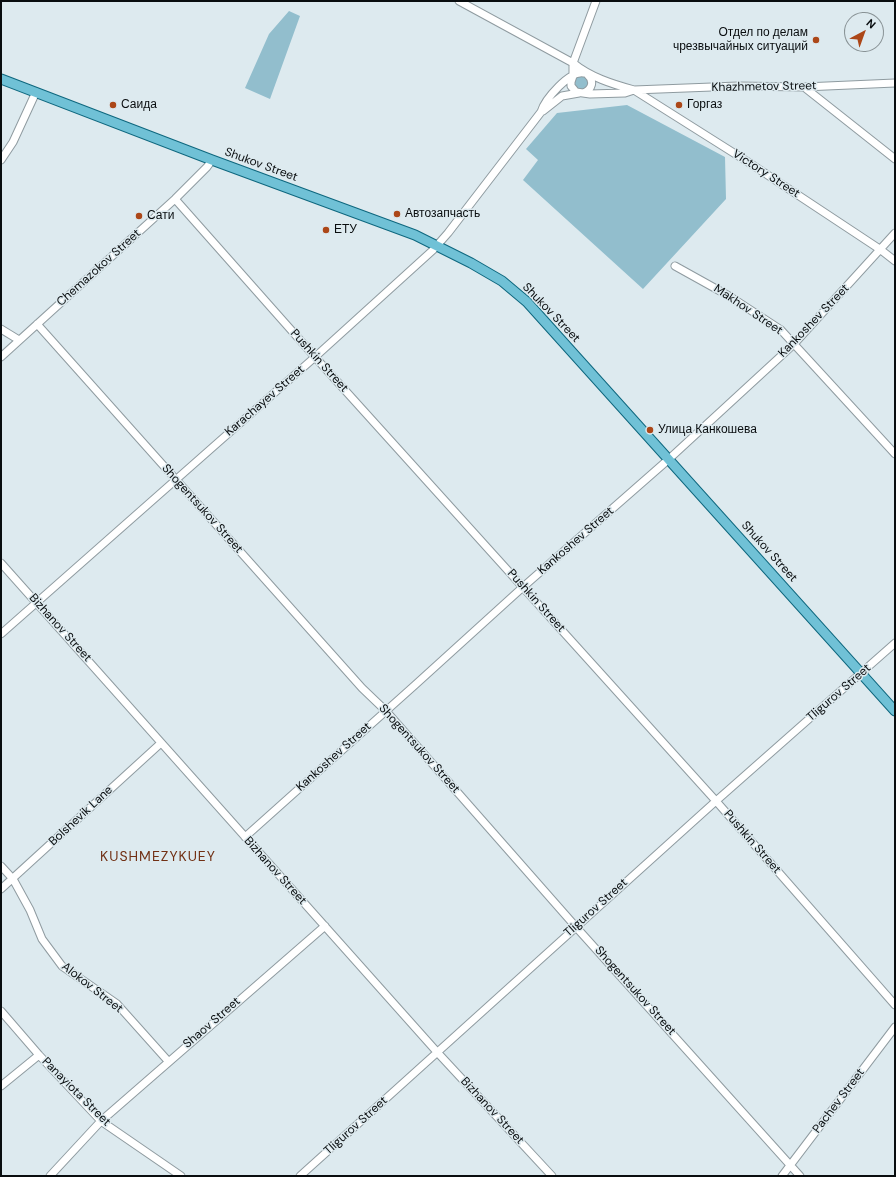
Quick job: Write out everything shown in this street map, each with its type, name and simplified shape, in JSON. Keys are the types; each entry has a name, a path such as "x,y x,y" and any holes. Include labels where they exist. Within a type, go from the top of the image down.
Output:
{"main road":[{"name":"Shukov Street","path":"1,79 212,160 415,235 471,263 502,281 527,302 895,710"}],"street":[{"path":"459,1 573,63 591,78 592,85 589,90 562,96 541,112"},
{"path":"596,1 573,63 572,86 574,90 581,93 590,94 625,93 634,90"},
{"path":"541,112 543,106 563,83 578,73 586,73 615,85 634,90"},
{"name":"Khazhmetov Street","path":"634,90 738,86 804,87 895,83"},
{"path":"804,87 895,159"},
{"name":"Victory Street","path":"634,90 748,162 881,250 895,261"},
{"path":"1,160 13,142 36,92"},
{"name":"Karachayev Street","path":"1,634 315,357 437,246 541,112"},
{"name":"Chemazokov Street","path":"1,357 175,199 208,167 212,160"},
{"name":"Pushkin Street","path":"175,199 315,357 716,800 895,1005"},
{"name":"Kankoshev Street","path":"245,837 523,587 669,459 794,344 895,233"},
{"name":"Makhov Street","path":"675,266 729,296 781,330 895,454"},
{"name":"Shogentsukov Street","path":"37,324 362,688 386,711 576,927 800,1176"},
{"path":"1,329 19,340"},
{"name":"Bizhanov Street","path":"1,563 437,1052 552,1176"},
{"name":"Tligurov Street","path":"300,1176 716,800 895,644"},
{"name":"Bolshevik Lane","path":"1,889 161,742"},
{"name":"Alokov Street","path":"1,866 13,879 30,910 42,939 62,966 117,1004 168,1061"},
{"name":"Shaov Street","path":"50,1176 101,1121 168,1061 325,926"},
{"name":"Panayiota Street","path":"1,1012 101,1121 181,1176"},
{"name":"Pachev Street","path":"782,1176 895,1027"},
{"path":"2,1084 39,1055"}],"shaded area":[{"path":"289,11 300,16 270,99 245,88 269,34"},
{"path":"581,76 586,78 588,83 586,88 581,90 576,88 574,83 576,78"},
{"path":"627,105 725,157 726,199 643,289 523,180 538,160 526,149 557,113"}],"place":[{"name":"Отдел по делам чрезвычайных ситуаций","path":"816,40"},
{"name":"Саида","path":"113,105"},
{"name":"Горгаз","path":"679,105"},
{"name":"Автозапчасть","path":"397,214"},
{"name":"Сати","path":"139,216"},
{"name":"ЕТУ","path":"326,230"},
{"name":"Улица Канкошева","path":"650,430"}],"district":[{"name":"KUSHMEZYKUEY","path":"158,857"}]}
